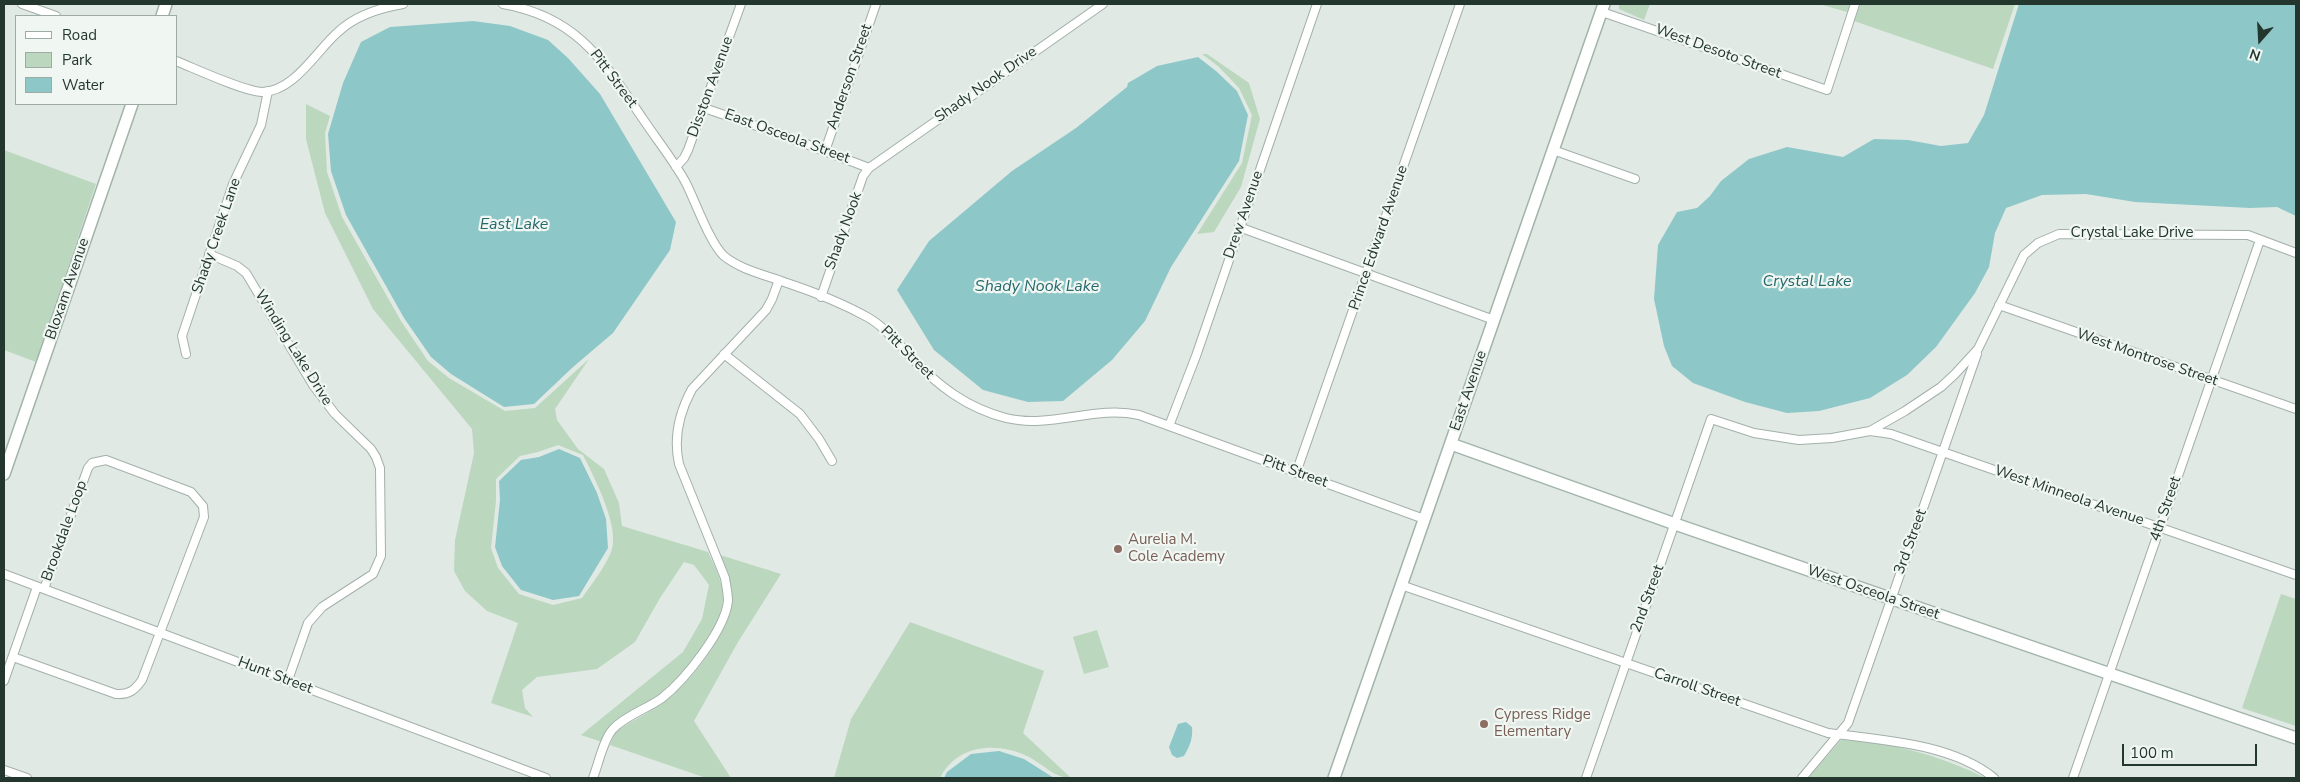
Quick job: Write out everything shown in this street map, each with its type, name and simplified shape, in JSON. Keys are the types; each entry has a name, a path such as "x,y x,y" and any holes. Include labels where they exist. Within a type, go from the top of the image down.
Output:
{"street":[{"path":"22,4 53,15"},
{"path":"366,4 366,13"},
{"path":"178,63 257,91 268,91 283,86 309,64 337,32 366,13 403,4"},
{"name":"Pitt Street","path":"503,4 551,20 582,39 610,71 676,167 721,253 740,266 821,297 877,323 937,383 970,404 989,413 1007,418 1035,421 1124,412 1169,426 1424,519"},
{"name":"Disston Avenue","path":"676,167 684,158 704,108 741,4"},
{"name":"Anderson Street","path":"824,151 876,4"},
{"name":"Shady Nook Drive","path":"869,168 1103,4"},
{"name":"Drew Avenue","path":"1169,426 1196,356 1317,4"},
{"name":"Prince Edward Avenue","path":"1296,473 1460,4"},
{"name":"West Desoto Street","path":"1602,6 1827,90 1856,4"},
{"name":"East Avenue","path":"1334,778 1602,6"},
{"name":"Shady Creek Lane","path":"186,354 182,336 233,184 261,125 268,91"},
{"name":"Bloxam Avenue","path":"4,474 132,105"},
{"name":"East Osceola Street","path":"704,108 869,168"},
{"path":"1553,150 1635,179"},
{"name":"Shady Nook","path":"821,297 863,176 869,168"},
{"path":"1239,227 1494,320"},
{"name":"Crystal Lake Drive","path":"1711,419 1754,433 1799,440 1832,438 1870,430 1941,387 1978,349 2024,255 2038,243 2059,234 2204,234 2248,236 2260,240"},
{"path":"2260,240 2296,254"},
{"name":"4th Street","path":"2073,778 2260,240"},
{"name":"Winding Lake Drive","path":"209,254 237,266 246,273 313,384 335,414 371,449 380,468 381,556 378,564 373,574 322,607 314,615 308,623 288,680"},
{"path":"593,778 612,730 662,698 691,671 714,635 728,601 724,578 678,464 676,436 680,414 692,389 766,310 772,300 779,280"},
{"name":"West Montrose Street","path":"1999,305 2296,409"},
{"name":"3rd Street","path":"1802,778 1840,735 1848,723 1978,349"},
{"path":"724,354 800,414 819,439 832,461"},
{"name":"2nd Street","path":"1586,778 1711,419"},
{"name":"West Minneola Avenue","path":"1870,430 1891,434 2296,575"},
{"name":"West Osceola Street","path":"1450,444 1675,524 2296,738"},
{"name":"Brookdale Loop","path":"4,681 40,588 88,468 92,463 106,460 191,492 199,499 203,506 204,517 142,680 136,688 124,694 102,689 13,658"},
{"name":"Hunt Street","path":"4,574 546,778"},
{"name":"Carroll Street","path":"1401,585 1828,733 1887,740 1947,754 1994,778"},
{"path":"4,770 27,778"}],"green space":[{"path":"1619,4 1650,4 1644,20 1619,9"},
{"path":"1819,4 1851,4 1847,12"},
{"path":"1860,4 2015,4 1993,69 1854,21"},
{"path":"1202,54 1207,54 1249,83 1260,119 1241,187 1214,232 1197,234 1242,163 1252,115 1239,88 1219,67"},
{"path":"306,104 330,116 325,133 327,172 342,217 401,321 428,361 449,378 505,411 535,408 589,359 555,409 557,420 578,449 604,469 619,503 622,526 708,552 716,569 723,593 721,611 716,624 699,652 678,677 658,695 618,719 607,732 602,742 581,735 683,652 702,619 709,585 694,565 684,562 660,598 635,642 597,669 537,677 522,690 525,708 533,717 491,703 518,623 487,611 465,591 454,571 455,540 474,453 472,429 373,309 325,213 306,139","holes":["558,445 583,455 599,488 609,515 613,539 610,555 582,598 553,605 519,594 498,568 491,548 496,501 496,479 520,456"]},
{"path":"4,150 96,184 36,362 4,350"},
{"path":"720,555 781,574 738,642 694,721 731,778 706,778 610,745 615,733 620,729 658,707 673,695 696,671 716,642 730,613 732,600 730,582"},
{"path":"2281,594 2296,599 2296,726 2242,708"},
{"path":"910,622 1044,671 1023,733 1071,778 1059,776 1027,756 1015,751 1003,748 990,748 978,749 956,759 947,767 940,778 834,778 851,719"},
{"path":"1097,630 1109,667 1084,674 1073,637"},
{"path":"1841,740 1877,743 1915,751 1952,763 1985,778 1808,778"}],"water":[{"name":"Crystal Lake","path":"2019,4 2296,4 2296,216 2277,207 2250,208 2135,202 2086,194 2042,195 2006,208 1995,233 1989,267 1975,293 1936,347 1907,375 1870,398 1819,411 1787,413 1745,402 1693,383 1672,366 1664,346 1654,299 1658,245 1677,212 1697,208 1710,196 1721,181 1749,159 1787,147 1843,157 1874,139 1908,140 1941,146 1968,143 1984,115"},
{"name":"East Lake","path":"473,21 510,26 548,40 568,58 600,94 676,222 670,250 613,333 534,404 504,407 451,374 431,357 404,318 346,215 331,171 328,134 343,83 361,42 390,27"},
{"name":"Shady Nook Lake","path":"1198,57 1237,91 1248,115 1239,161 1171,267 1145,321 1112,360 1063,401 1028,402 983,390 934,350 897,290 929,241 1012,171 1076,128 1127,87 1128,83 1157,66"},
{"path":"559,449 580,458 597,493 606,519 608,548 579,596 553,600 521,590 502,566 495,547 500,500 499,481 521,460 539,457"},
{"path":"1186,722 1192,727 1191,742 1184,756 1177,758 1172,755 1169,747 1178,724"},
{"path":"999,751 1024,759 1054,778 944,778 947,772 971,754"}],"place":[{"name":"Aurelia M. Cole Academy","path":"1118,549"},
{"name":"Cypress Ridge Elementary","path":"1484,724"}]}
